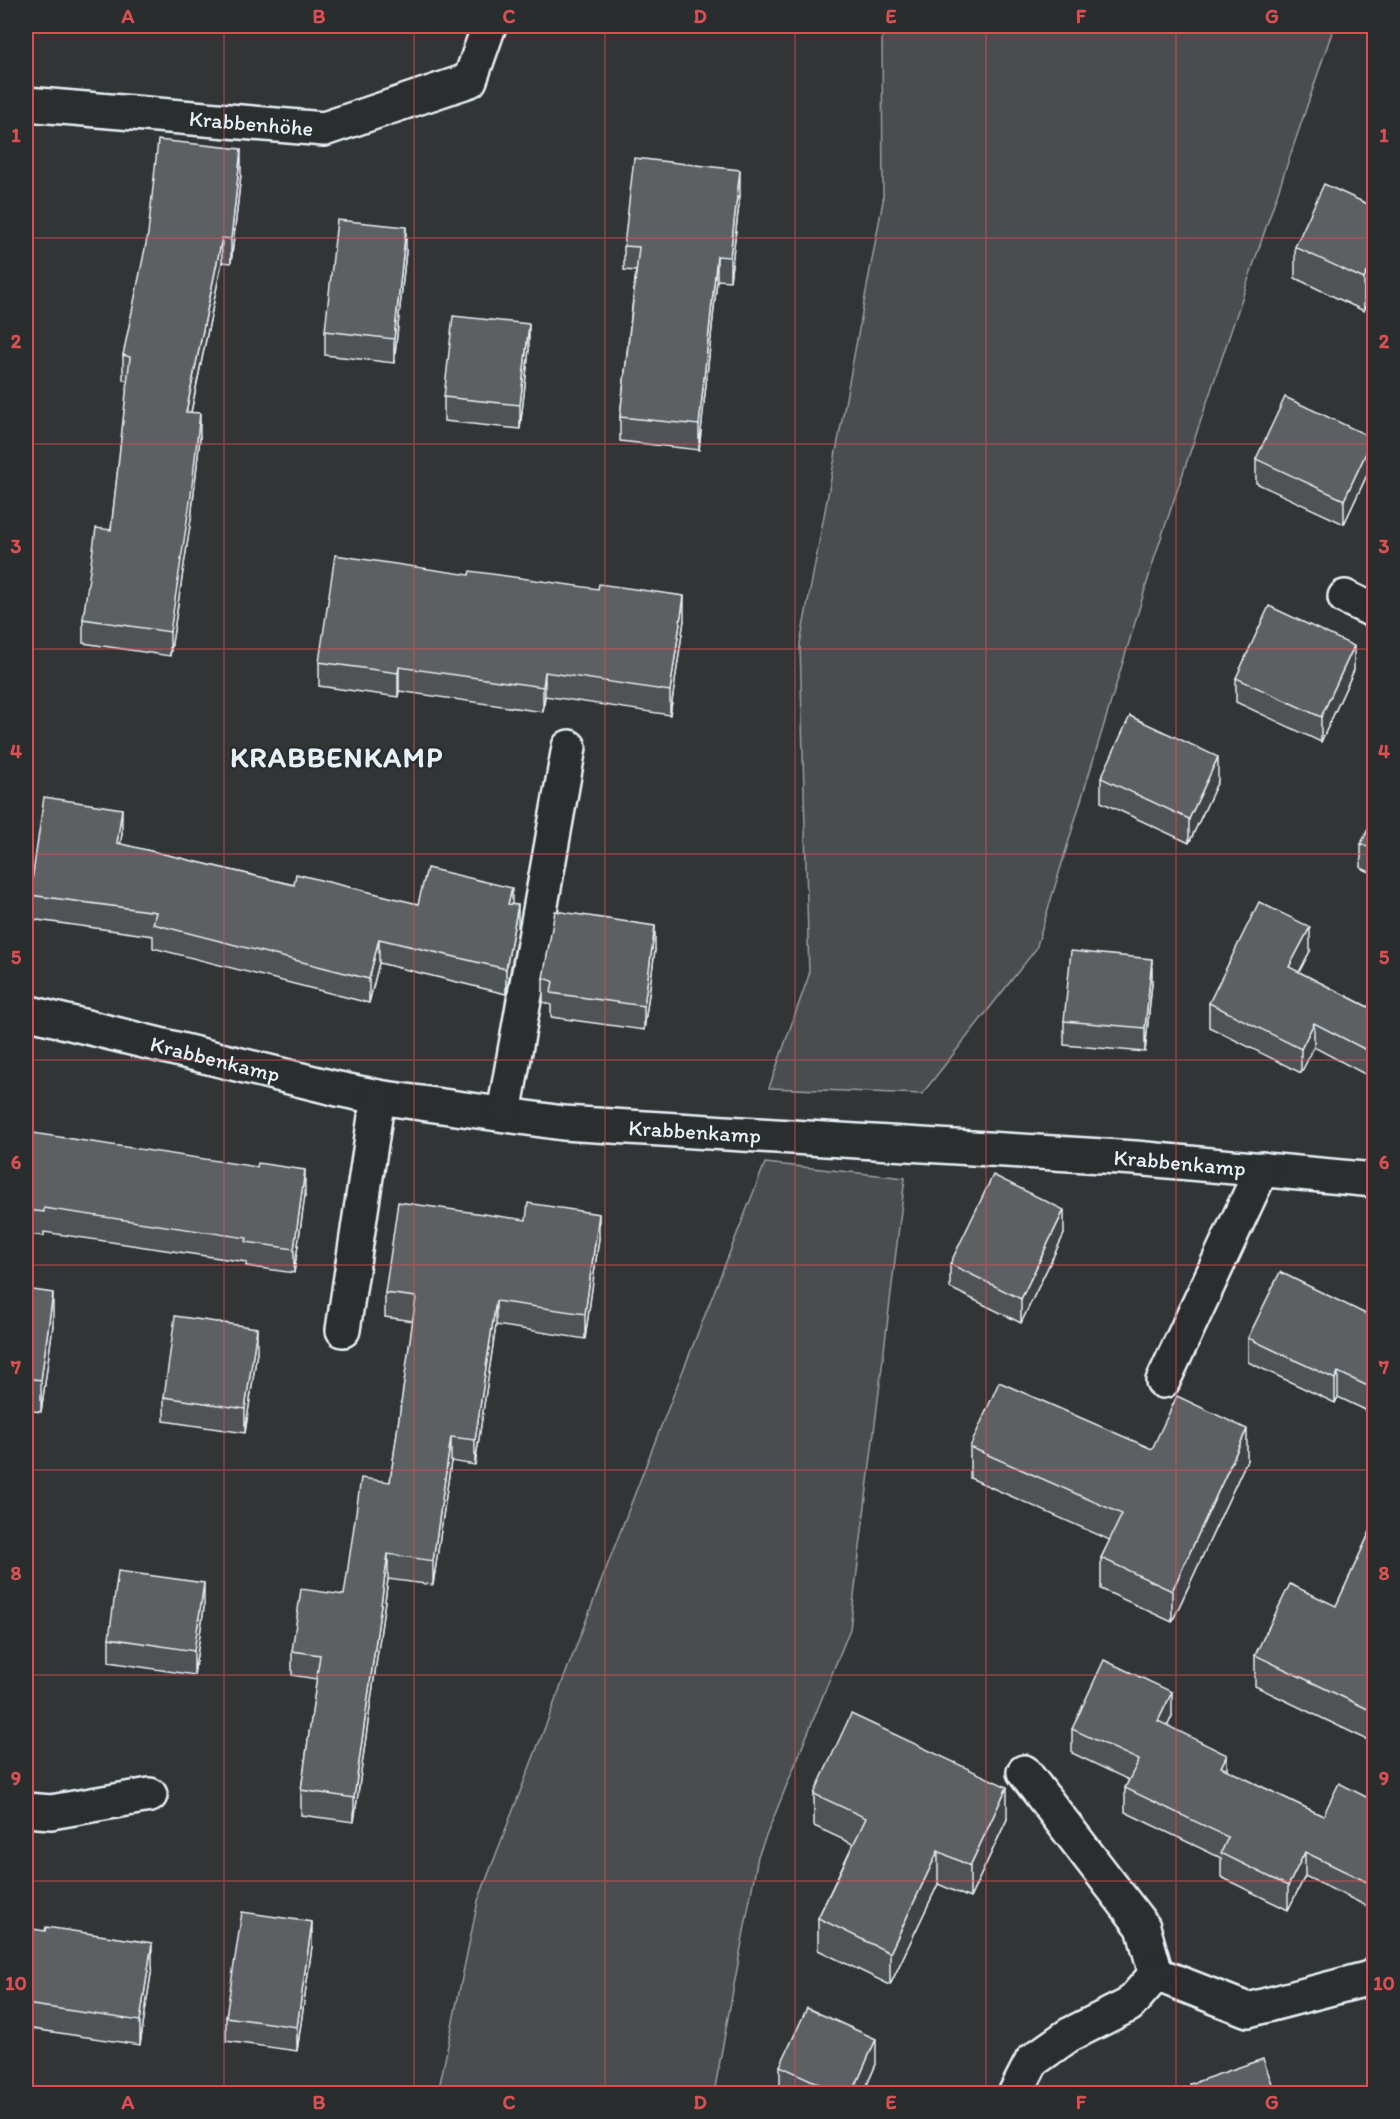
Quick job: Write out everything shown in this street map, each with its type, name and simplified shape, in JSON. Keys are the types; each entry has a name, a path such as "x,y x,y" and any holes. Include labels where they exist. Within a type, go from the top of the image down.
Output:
{"street":[{"name":"Krabbenhöhe","path":"26,104 324,129 470,80 489,26"},
{"path":"1345,597 1374,611"},
{"path":"504,1113 569,747"},
{"name":"Krabbenkamp","path":"26,1012 303,1081 378,1097 563,1123 1135,1158 1374,1180"},
{"path":"343,1330 378,1097"},
{"path":"1163,1381 1262,1169"},
{"path":"1023,1772 1143,1927 1156,1974"},
{"path":"26,1810 51,1812 150,1795"},
{"path":"1156,1974 1248,2010 1370,1978 1374,1975"},
{"path":"1015,2094 1032,2061 1069,2034 1129,2005 1156,1974"}],"shaded area":[{"path":"882,26 1334,26 1156,553 1036,949 922,1094 769,1088 809,975 800,644 883,201"},
{"path":"765,1163 905,1178 850,1629 758,1856 714,2093 438,2093 478,1901"}],"building":[{"path":"158,140 241,149 231,239 222,238 186,412 200,413 191,495 170,632 83,619 96,528 111,530 130,357 123,355 148,234"},
{"path":"634,158 740,170 730,257 717,256 699,425 620,417 639,247 624,246"},
{"path":"1324,184 1374,207 1374,258 1364,279 1295,247"},
{"path":"337,220 406,227 394,339 325,331"},
{"path":"453,316 529,324 520,405 444,397"},
{"path":"1285,397 1373,438 1344,500 1256,459"},
{"path":"335,555 469,575 470,571 598,589 599,584 684,596 670,691 545,672 543,687 399,667 398,673 319,662"},
{"path":"1269,606 1354,646 1321,717 1236,678"},
{"path":"1130,716 1218,757 1189,819 1101,778"},
{"path":"44,797 122,809 117,843 294,885 296,874 418,904 427,868 512,888 508,904 518,905 506,969 379,939 369,979 153,924 156,912 30,895"},
{"path":"1374,817 1374,850 1361,844"},
{"path":"1259,902 1310,927 1289,967 1374,1010 1374,1054 1314,1023 1301,1049 1209,1003"},
{"path":"555,911 655,926 644,1006 551,993 553,981 543,978"},
{"path":"1071,951 1152,959 1145,1028 1064,1021"},
{"path":"26,1132 257,1167 258,1163 305,1170 294,1249 246,1242 247,1238 44,1208 44,1212 26,1210"},
{"path":"993,1175 1064,1210 1021,1299 950,1264"},
{"path":"398,1202 526,1220 528,1203 599,1214 585,1314 496,1301 475,1440 451,1437 433,1561 388,1554 354,1798 301,1790 320,1655 292,1651 301,1589 344,1595 361,1478 390,1482 416,1297 385,1293"},
{"path":"1280,1272 1374,1318 1374,1389 1338,1372 1335,1379 1248,1338"},
{"path":"26,1289 53,1293 41,1380 26,1378"},
{"path":"175,1316 257,1328 245,1409 164,1397"},
{"path":"999,1382 1152,1449 1177,1396 1247,1429 1172,1591 1101,1558 1122,1514 970,1447"},
{"path":"1374,1523 1374,1712 1255,1655 1290,1584 1336,1606"},
{"path":"118,1571 204,1583 194,1651 109,1638"},
{"path":"1104,1660 1172,1692 1158,1721 1227,1755 1221,1767 1323,1816 1339,1783 1374,1801 1373,1885 1305,1852 1288,1886 1221,1853 1228,1837 1125,1788 1139,1760 1072,1729"},
{"path":"851,1714 1007,1787 970,1866 938,1851 890,1953 818,1918 866,1818 814,1794"},
{"path":"242,1912 312,1922 297,2027 226,2017"},
{"path":"46,1927 152,1943 140,2021 26,2004 26,1928 45,1931"},
{"path":"807,2008 876,2039 852,2094 841,2094 780,2066"},
{"path":"1263,2059 1276,2094 1194,2094 1190,2084"}],"district":[{"name":"KRABBENKAMP","path":"337,757"}]}
